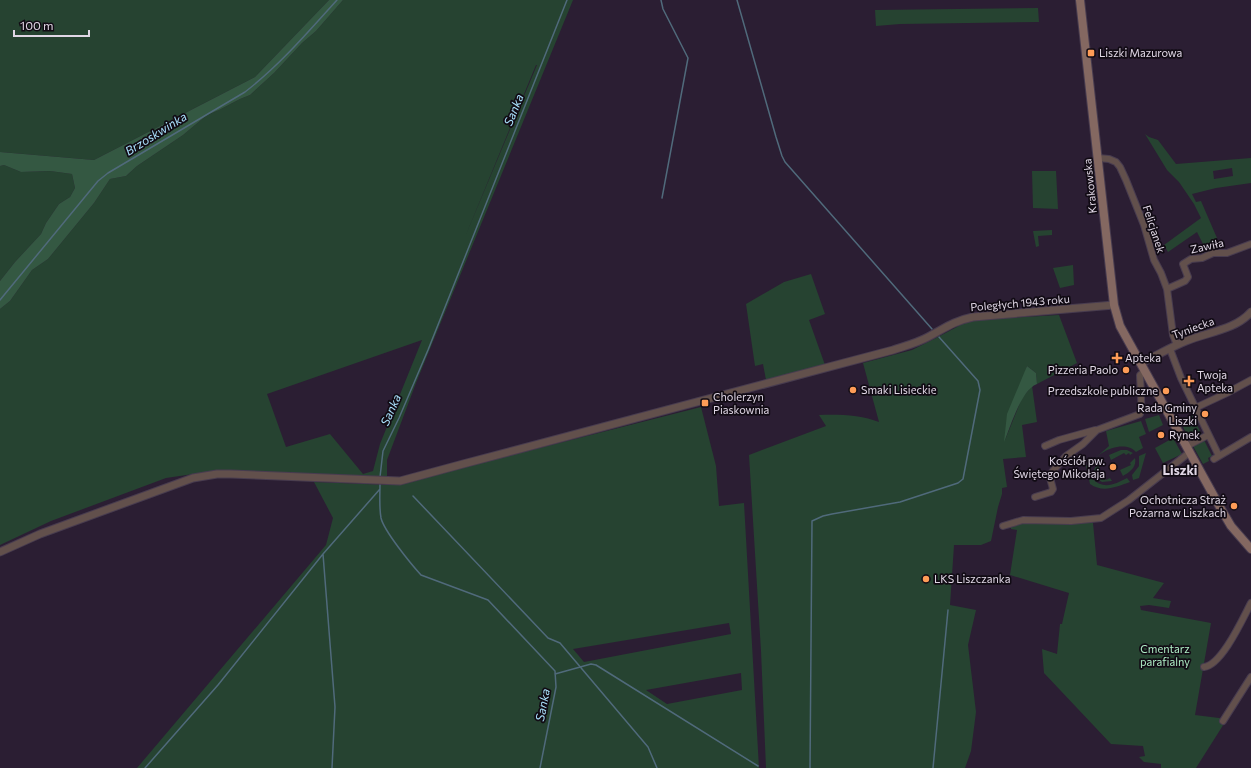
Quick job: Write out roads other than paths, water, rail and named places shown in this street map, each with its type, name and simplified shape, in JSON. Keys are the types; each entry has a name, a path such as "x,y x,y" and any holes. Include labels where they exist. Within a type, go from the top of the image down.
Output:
{"main road":[{"name":"Krakowska","path":"1080,0 1114,305 1120,326 1226,518 1238,535 1251,549"}],"street":[{"name":"Felicjanek","path":"1098,158 1109,159 1116,162 1120,167 1144,226 1154,260 1167,289 1173,336 1177,345"},
{"name":"Zawiła","path":"1167,289 1185,281 1188,277 1183,264 1186,261 1202,258 1213,253 1227,253 1251,244"},
{"name":"Poległych 1943 roku","path":"0,552 40,534 200,477 231,474 388,481 411,479 912,344 928,337 950,324 964,319 1114,305"},
{"name":"Tyniecka","path":"1143,367 1177,345 1200,335 1229,327 1241,321 1251,312"},
{"path":"1170,349 1208,435 1216,458 1251,437"},
{"path":"1045,446 1059,440 1097,430 1140,414 1142,405 1140,395 1140,375 1143,367"},
{"path":"1195,408 1251,380"},
{"path":"1035,497 1051,492 1053,489 1050,478 1052,472 1066,456 1083,444 1097,430"},
{"path":"1003,526 1023,520 1071,521 1101,518 1129,500 1189,449 1208,435"},
{"path":"1204,667 1210,666 1223,654 1251,603"},
{"path":"1223,721 1251,678"}],"waterway":[{"name":"Brzoskwinka","path":"0,300 98,181 108,173 245,92 270,71 337,0"},
{"name":"Sanka","path":"380,477 383,451 428,350 567,0"},
{"path":"661,0 663,9 688,58 662,198"},
{"path":"737,0 776,137 785,162 932,329"},
{"path":"810,768 812,521 832,514 900,502 958,483 963,479 980,390 978,381 939,337"},
{"name":"Sanka","path":"380,483 380,509 383,524 398,547 421,575 488,600 555,671 556,687 540,768"},
{"path":"145,768 218,685 323,554 380,489"},
{"path":"413,496 548,638 560,643 648,747 657,768"},
{"path":"323,554 335,707 332,768"},
{"path":"933,768 948,610"},
{"path":"555,674 591,664 596,665 758,766"}],"place":[{"name":"Liszki Mazurowa","path":"1091,53"},
{"name":"Apteka","path":"1117,358"},
{"name":"Pizzeria Paolo","path":"1126,370"},
{"name":"Twoja Apteka","path":"1189,381"},
{"name":"Smaki Lisieckie","path":"853,390"},
{"name":"Przedszkole publiczne","path":"1166,391"},
{"name":"Cholerzyn Piaskownia","path":"705,403"},
{"name":"Rada Gminy Liszki","path":"1205,414"},
{"name":"Rynek","path":"1161,435"},
{"name":"Kościół pw. Świętego Mikołaja","path":"1113,467"},
{"name":"Ochotnicza Straż Pożarna w Liszkach","path":"1234,506"},
{"name":"LKS Liszczanka","path":"926,579"}],"district":[{"name":"Liszki","path":"1180,470"}],"park label":[{"name":"Cmentarz parafialny","path":"1165,655"}]}
